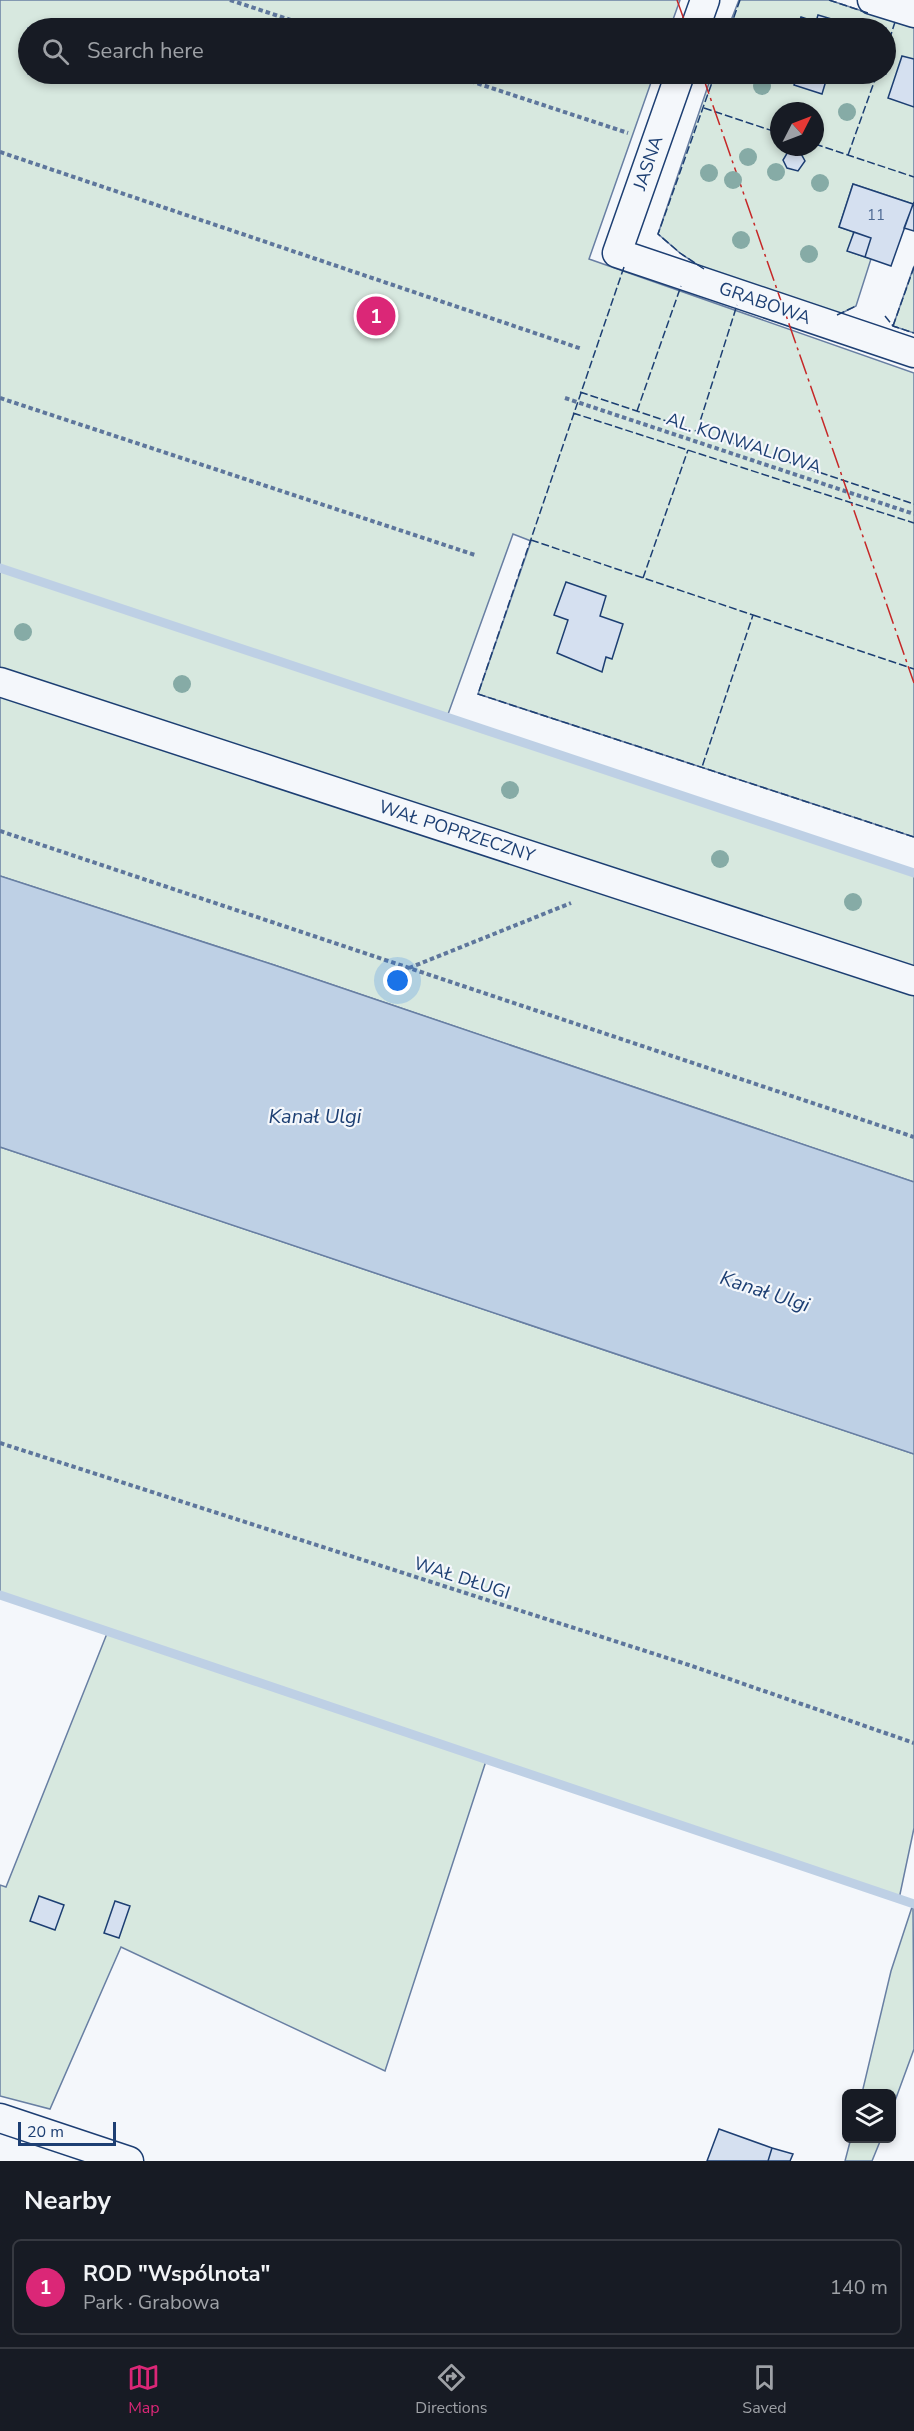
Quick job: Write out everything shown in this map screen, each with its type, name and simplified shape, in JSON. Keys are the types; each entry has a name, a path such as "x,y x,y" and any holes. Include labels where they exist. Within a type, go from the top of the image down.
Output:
{"street":[{"path":"699,18 705,0"},
{"path":"872,0 914,13"},
{"name":"JASNA","path":"617,253 676,84"},
{"name":"GRABOWA","path":"617,253 914,353"},
{"name":"WAŁ POPRZECZNY","path":"0,682 914,981"},
{"path":"0,2118 129,2161"}],"path":[{"path":"230,0 285,18"},
{"path":"479,84 655,143"},
{"path":"0,152 582,349"},
{"path":"0,398 476,555"},
{"name":"AL. KONWALIOWA","path":"565,398 914,514"},
{"path":"0,831 914,1138"},
{"path":"409,968 576,901"},
{"name":"WAŁ DŁUGI","path":"0,1443 688,1665 914,1743"}],"shaded area":[{"path":"0,0 680,0 674,18 18,18 18,84 650,84 589,259 914,373 914,837 478,694 531,541 513,534 447,717 914,873 914,1182 274,965 0,876"},
{"path":"739,0 829,0 884,18 732,18"},
{"path":"896,22 914,28 914,202 913,204 853,184 839,227 854,232 848,251 871,259 856,306 836,316 711,274 680,253 658,234 709,84 896,84"},
{"path":"914,266 914,333 893,326"},
{"path":"0,1147 914,1454 914,1828 899,1899 486,1761 385,2071 121,1947 50,2109 0,2096 0,1885 6,1887 108,1631 0,1596"},
{"path":"913,1904 914,2049 896,2098 896,2089 863,2089 891,1971"},
{"path":"850,2143 879,2143 872,2161 845,2161"}],"water":[{"name":"Kanał Ulgi","path":"0,876 274,965 914,1182 914,1454 0,1147"}],"building":[{"path":"902,56 914,59 914,107 888,98 893,84 896,84 896,74"},
{"path":"794,84 825,84 822,94"},
{"path":"785,156 802,156 805,161 798,171 787,168 783,160"},
{"path":"853,184 913,204 891,266 865,257 871,238 839,227"},
{"path":"914,202 914,231 904,228"},
{"path":"854,232 871,238 865,257 847,251"},
{"path":"566,582 606,596 600,616 623,624 612,659 606,657 602,672 557,653 568,620 554,615"},
{"path":"39,1896 64,1905 55,1930 30,1921"},
{"path":"115,1901 130,1906 119,1938 104,1933"},
{"path":"719,2129 772,2148 768,2161 707,2161"},
{"path":"772,2148 793,2154 790,2161 768,2161"}],"waterway":[{"path":"0,568 914,873"},
{"path":"0,1595 914,1904"}],"fence":[{"path":"734,18 740,0"},
{"path":"829,0 868,13"},
{"path":"704,269 658,234 711,84"},
{"path":"848,155 873,84"},
{"path":"704,108 770,130"},
{"path":"824,147 914,177"},
{"path":"624,267 478,694 914,837"},
{"path":"893,326 914,267"},
{"path":"637,411 681,286"},
{"path":"697,431 737,305"},
{"path":"837,315 856,306"},
{"path":"885,316 893,326 914,333"},
{"path":"580,392 914,504"},
{"path":"573,413 914,523"},
{"path":"643,578 688,450"},
{"path":"531,540 753,615 702,767"},
{"path":"753,615 914,669"}],"power":[{"path":"677,0 683,18"},
{"path":"705,84 914,683"}],"place":[{"name":"ROD \"Wspólnota\"","path":"376,316"}]}
